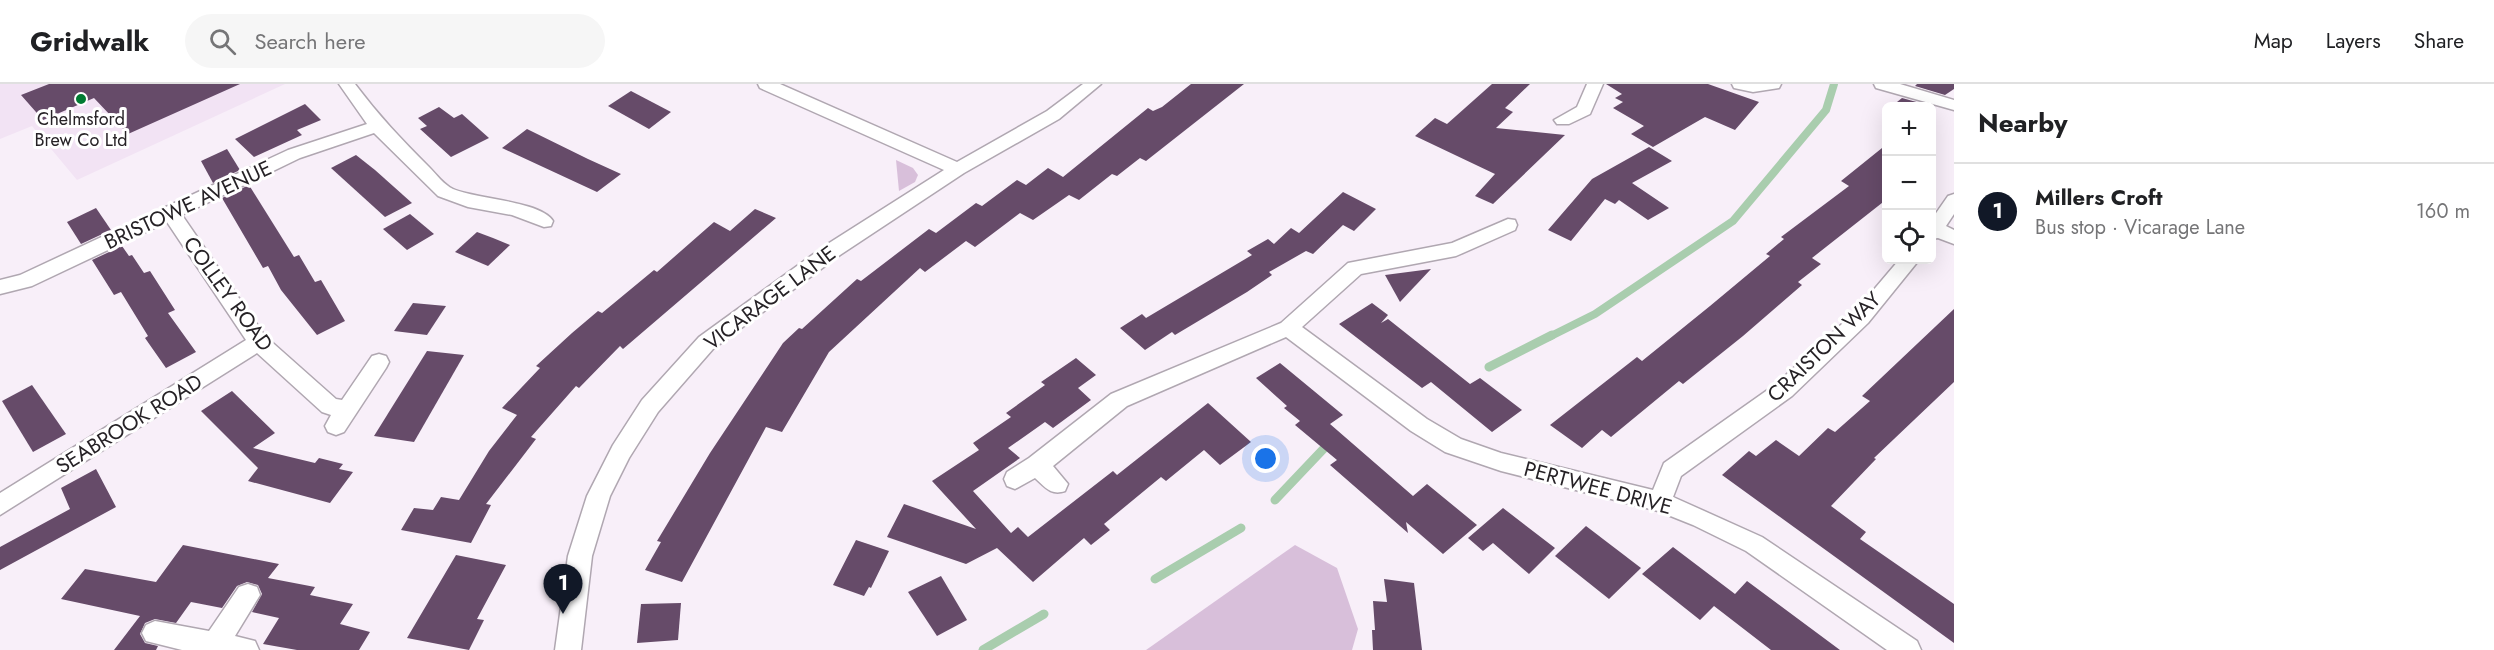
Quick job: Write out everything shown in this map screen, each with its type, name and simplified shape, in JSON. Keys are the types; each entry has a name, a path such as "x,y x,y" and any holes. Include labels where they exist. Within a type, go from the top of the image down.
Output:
{"street":[{"path":"346,84 377,126 444,192 468,201 516,209 544,220"},
{"path":"766,84 958,169"},
{"name":"VICARAGE LANE","path":"568,650 580,556 599,496 621,452 650,406 706,343 833,250 958,169 1053,115 1093,84"},
{"path":"1563,120 1584,110 1595,84"},
{"path":"1740,84 1753,87 1773,84"},
{"path":"1882,84 1954,105"},
{"name":"BRISTOWE AVENUE","path":"0,287 25,280 172,214 294,154 377,126"},
{"path":"1936,227 1954,200"},
{"name":"COLLEY ROAD","path":"172,214 258,342 341,418 379,362"},
{"path":"1015,479 1037,465 1119,400 1288,328 1355,268 1456,249 1508,225"},
{"path":"1936,232 1954,237"},
{"name":"CRAISTON WAY","path":"1660,502 1672,470 1784,390 1861,318 1907,264"},
{"name":"PERTWEE DRIVE","path":"1288,328 1419,425 1453,446 1501,462 1660,502 1701,518 1754,544 1908,650"},
{"name":"SEABROOK ROAD","path":"0,505 258,342"},
{"path":"1037,465 1057,484"},
{"path":"216,643 248,595"},
{"path":"156,633 246,650"}],"shaded area":[{"path":"0,84 285,84 77,180 32,126 0,139"},
{"path":"896,160 913,168 918,175 915,182 899,191"},
{"path":"1295,545 1337,568 1358,629 1352,650 1146,650"}],"building":[{"path":"49,84 240,84 128,134 94,98 43,120 21,95"},
{"path":"1191,84 1244,84 1146,161 1140,158 1117,176 1112,174 1079,200 1069,195 1033,220 1020,213 975,247 966,241 925,272 920,268 829,352 782,432 766,427 682,582 645,570 661,542 657,541 710,453 783,343 799,328 802,329 857,279 861,281 929,229 936,233 976,203 982,206 1017,180 1026,185 1048,168 1063,177 1148,108 1153,111 1162,107"},
{"path":"1492,84 1530,84 1505,108 1513,112 1496,128 1565,135 1493,204 1475,196 1495,174 1415,136 1435,118 1447,124"},
{"path":"1606,84 1708,84 1759,102 1735,130 1705,117 1653,147 1631,134 1644,126 1613,108 1623,102 1615,98 1622,94"},
{"path":"1917,84 1954,84 1954,89 1945,95 1915,86"},
{"path":"631,91 671,112 649,129 608,106"},
{"path":"1902,98 1916,102 1897,102"},
{"path":"305,104 321,120 297,130 302,135 254,157 235,139"},
{"path":"439,107 454,118 462,114 489,138 451,157 420,129 427,126 418,118"},
{"path":"527,129 621,174 597,192 502,148"},
{"path":"1649,147 1672,161 1632,183 1669,208 1648,220 1619,200 1615,204 1605,199 1571,241 1548,230 1592,179"},
{"path":"1882,148 1882,203 1812,258 1821,264 1798,282 1802,285 1743,336 1683,384 1679,381 1611,437 1602,430 1582,448 1550,425 1637,357 1642,361 1770,256 1766,254 1784,239 1781,237 1849,186 1841,181"},
{"path":"227,149 240,170 213,183 201,161"},
{"path":"356,155 412,203 385,217 331,168"},
{"path":"249,185 294,257 299,255 315,282 321,280 345,321 317,335 281,290 268,266 263,268 222,198"},
{"path":"1343,192 1376,209 1354,231 1343,225 1313,254 1306,251 1269,272 1272,275 1247,292 1175,335 1172,332 1145,350 1120,328 1142,314 1146,318 1252,255 1247,251 1268,239 1274,244 1291,228 1299,233"},
{"path":"96,208 111,230 81,244 67,222"},
{"path":"755,209 776,218 623,349 620,346 579,388 576,386 531,437 536,439 486,504 491,505 471,543 401,530 414,508 433,510 441,497 459,500 489,451 517,415 502,408 540,368 536,366 572,333 598,311 602,313 654,270 657,272 714,222 730,231"},
{"path":"410,214 434,234 407,250 383,229"},
{"path":"477,232 510,245 488,266 455,252"},
{"path":"122,246 129,256 132,255 144,273 150,271 175,310 168,313 196,352 166,368 145,338 148,336 121,292 114,295 92,260"},
{"path":"1431,269 1400,302 1385,275"},
{"path":"413,303 446,306 427,335 394,331"},
{"path":"1372,303 1388,315 1381,323 1388,319 1470,384 1480,378 1522,410 1492,432 1431,382 1422,388 1339,324"},
{"path":"1954,309 1954,382 1874,458 1876,459 1831,506 1866,532 1860,539 1954,604 1954,643 1722,475 1749,451 1756,456 1776,440 1799,456 1828,428 1835,432 1870,401 1862,396"},
{"path":"427,351 464,355 414,442 374,436"},
{"path":"1076,358 1096,375 1078,388 1091,400 1053,428 1045,422 1008,448 1020,458 973,491 1011,533 1018,527 1028,537 1113,471 1117,475 1208,403 1251,442 1220,465 1204,450 1166,481 1161,477 1104,524 1110,530 1091,545 1084,538 1033,582 997,548 966,564 887,537 904,504 976,529 932,481 979,450 973,443 1011,417 1006,413 1045,385 1041,382"},
{"path":"1280,363 1343,415 1330,424 1413,496 1427,484 1477,525 1443,554 1406,522 1408,533 1330,465 1337,460 1295,425 1300,421 1284,408 1287,406 1256,378"},
{"path":"32,385 66,434 33,452 2,401"},
{"path":"232,391 275,433 253,448 315,463 319,458 343,464 339,469 353,472 330,503 248,481 258,468 201,411"},
{"path":"96,469 116,507 0,570 0,547 70,509 61,488"},
{"path":"1503,508 1555,548 1529,574 1493,543 1483,551 1468,538"},
{"path":"1586,526 1641,568 1609,599 1555,556"},
{"path":"856,540 889,551 871,588 869,587 864,596 833,585"},
{"path":"183,545 279,564 268,578 315,587 310,595 353,604 340,624 370,632 359,650 297,650 263,644 279,618 252,612 262,594 258,585 247,582 237,586 222,608 191,602 176,623 155,619 145,623 140,634 145,643 158,646 156,650 114,650 140,616 61,599 85,569 156,582"},
{"path":"1673,547 1735,594 1747,581 1840,650 1771,650 1714,606 1700,620 1642,574"},
{"path":"456,555 506,565 477,619 484,620 469,650 407,638"},
{"path":"941,576 967,620 937,636 908,592"},
{"path":"1384,579 1414,583 1422,650 1373,650 1372,630 1375,630 1373,601 1387,602"},
{"path":"681,603 678,640 637,643 641,604"}],"waterway":[{"path":"1549,337 1595,314 1733,221 1826,110 1834,84"},
{"path":"1489,367 1552,335"},
{"path":"1275,500 1331,441"},
{"path":"1155,579 1241,528"},
{"path":"983,650 1044,614"}],"place":[{"name":"Chelmsford Brew Co Ltd","path":"81,99"},
{"name":"Millers Croft","path":"563,614"}]}
